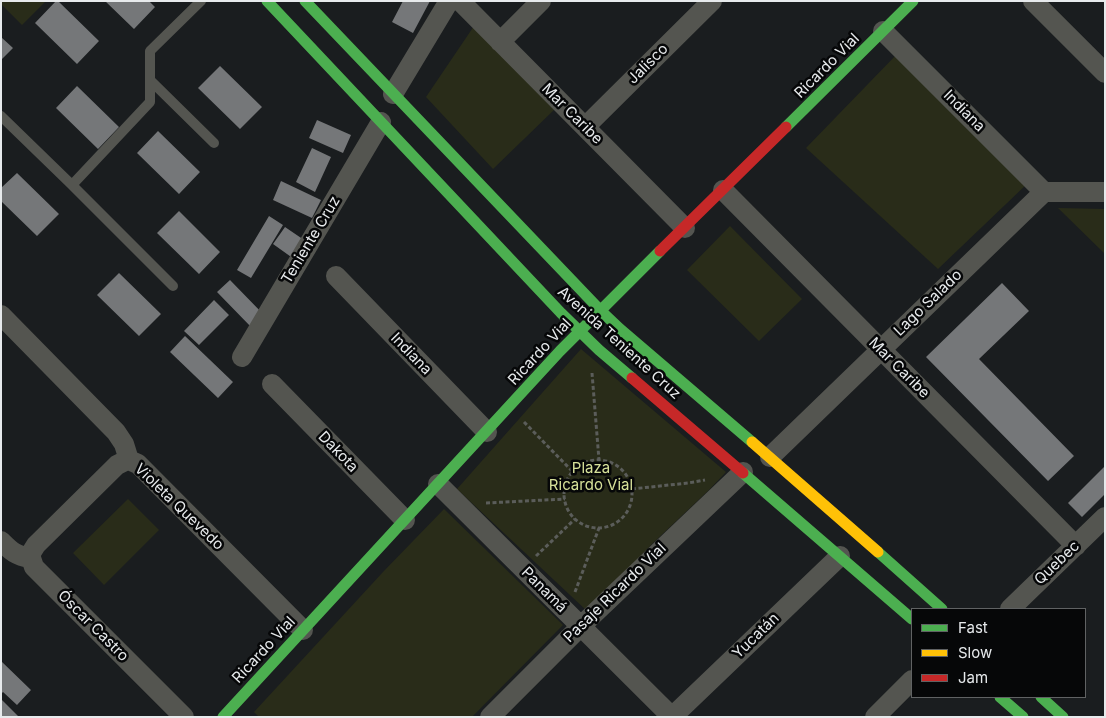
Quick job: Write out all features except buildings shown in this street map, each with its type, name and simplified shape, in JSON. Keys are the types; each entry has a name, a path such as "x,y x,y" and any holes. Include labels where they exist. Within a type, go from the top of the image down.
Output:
{"main road":[{"name":"Avenida Teniente Cruz","path":"267,1 300,12 393,94 600,311 770,457 941,608"},
{"name":"Ricardo Vial","path":"223,717 580,331 913,1"},
{"name":"Avenida Teniente Cruz","path":"300,12 381,122 560,313 599,350 911,618"},
{"path":"1001,698 1023,717"},
{"path":"1041,698 1063,717"}],"street":[{"path":"393,94 448,1"},
{"name":"Mar Caribe","path":"460,1 685,228"},
{"path":"500,42 541,1"},
{"name":"Jalisco","path":"584,127 712,1"},
{"path":"1034,1 1105,73"},
{"name":"Indiana","path":"883,31 1044,192"},
{"name":"Teniente Cruz","path":"242,357 381,122"},
{"name":"Mar Caribe","path":"723,190 1076,546"},
{"path":"1044,192 1105,192"},
{"name":"Lago Salado","path":"770,457 1044,192"},
{"name":"Indiana","path":"336,276 487,432"},
{"name":"Violeta Quevedo","path":"1,315 116,432 124,444 130,460 138,464 303,630"},
{"name":"Dakota","path":"272,384 404,520"},
{"path":"30,558 36,545 117,465 130,460"},
{"name":"Pasaje Ricardo Vial","path":"490,717 574,619 743,472"},
{"name":"Panamá","path":"438,484 672,717"},
{"name":"Quebec","path":"1011,608 1105,517"},
{"name":"Óscar Castro","path":"1,541 17,555 30,558 34,567 184,717"},
{"name":"Yucatán","path":"672,717 840,556"},
{"path":"875,717 911,681"}],"lane":[{"path":"72,185 150,102 150,52 200,1"},
{"path":"150,80 214,143"},
{"path":"1,116 173,286"}],"path":[{"path":"591,368 599,460"},
{"path":"523,421 573,472"},
{"path":"599,460 607,461 621,468 630,481 632,489 628,510 611,525 600,528 582,524 575,519 565,499 565,489 573,472 589,461 599,460"},
{"path":"632,489 706,480"},
{"path":"458,504 565,499"},
{"path":"522,568 575,519"},
{"path":"574,619 600,528"}],"green space":[{"path":"1,1 46,1 22,25 1,4"},
{"path":"474,26 555,109 493,169 426,97"},
{"path":"898,53 1028,183 938,269 806,148"},
{"path":"1058,208 1105,209 1105,254"},
{"path":"730,226 802,299 759,341 687,270"},
{"name":"Plaza Ricardo Vial","path":"581,349 726,472 587,611 457,489"},
{"path":"128,499 159,530 104,585 73,553"},
{"path":"444,509 563,625 472,717 259,717 254,712"}],"traffic: fast":[{"path":"267,1 561,313 599,350 632,378"},
{"path":"305,1 601,311 752,442"},
{"path":"786,127 913,1"},
{"path":"223,717 560,351 660,251"},
{"path":"743,473 911,618"},
{"path":"878,552 941,608"},
{"path":"1001,698 1023,717"},
{"path":"1042,698 1063,717"}],"traffic: slow":[{"path":"752,442 878,552"}],"traffic: jam":[{"path":"660,251 786,127"},
{"path":"632,378 743,473"}]}
